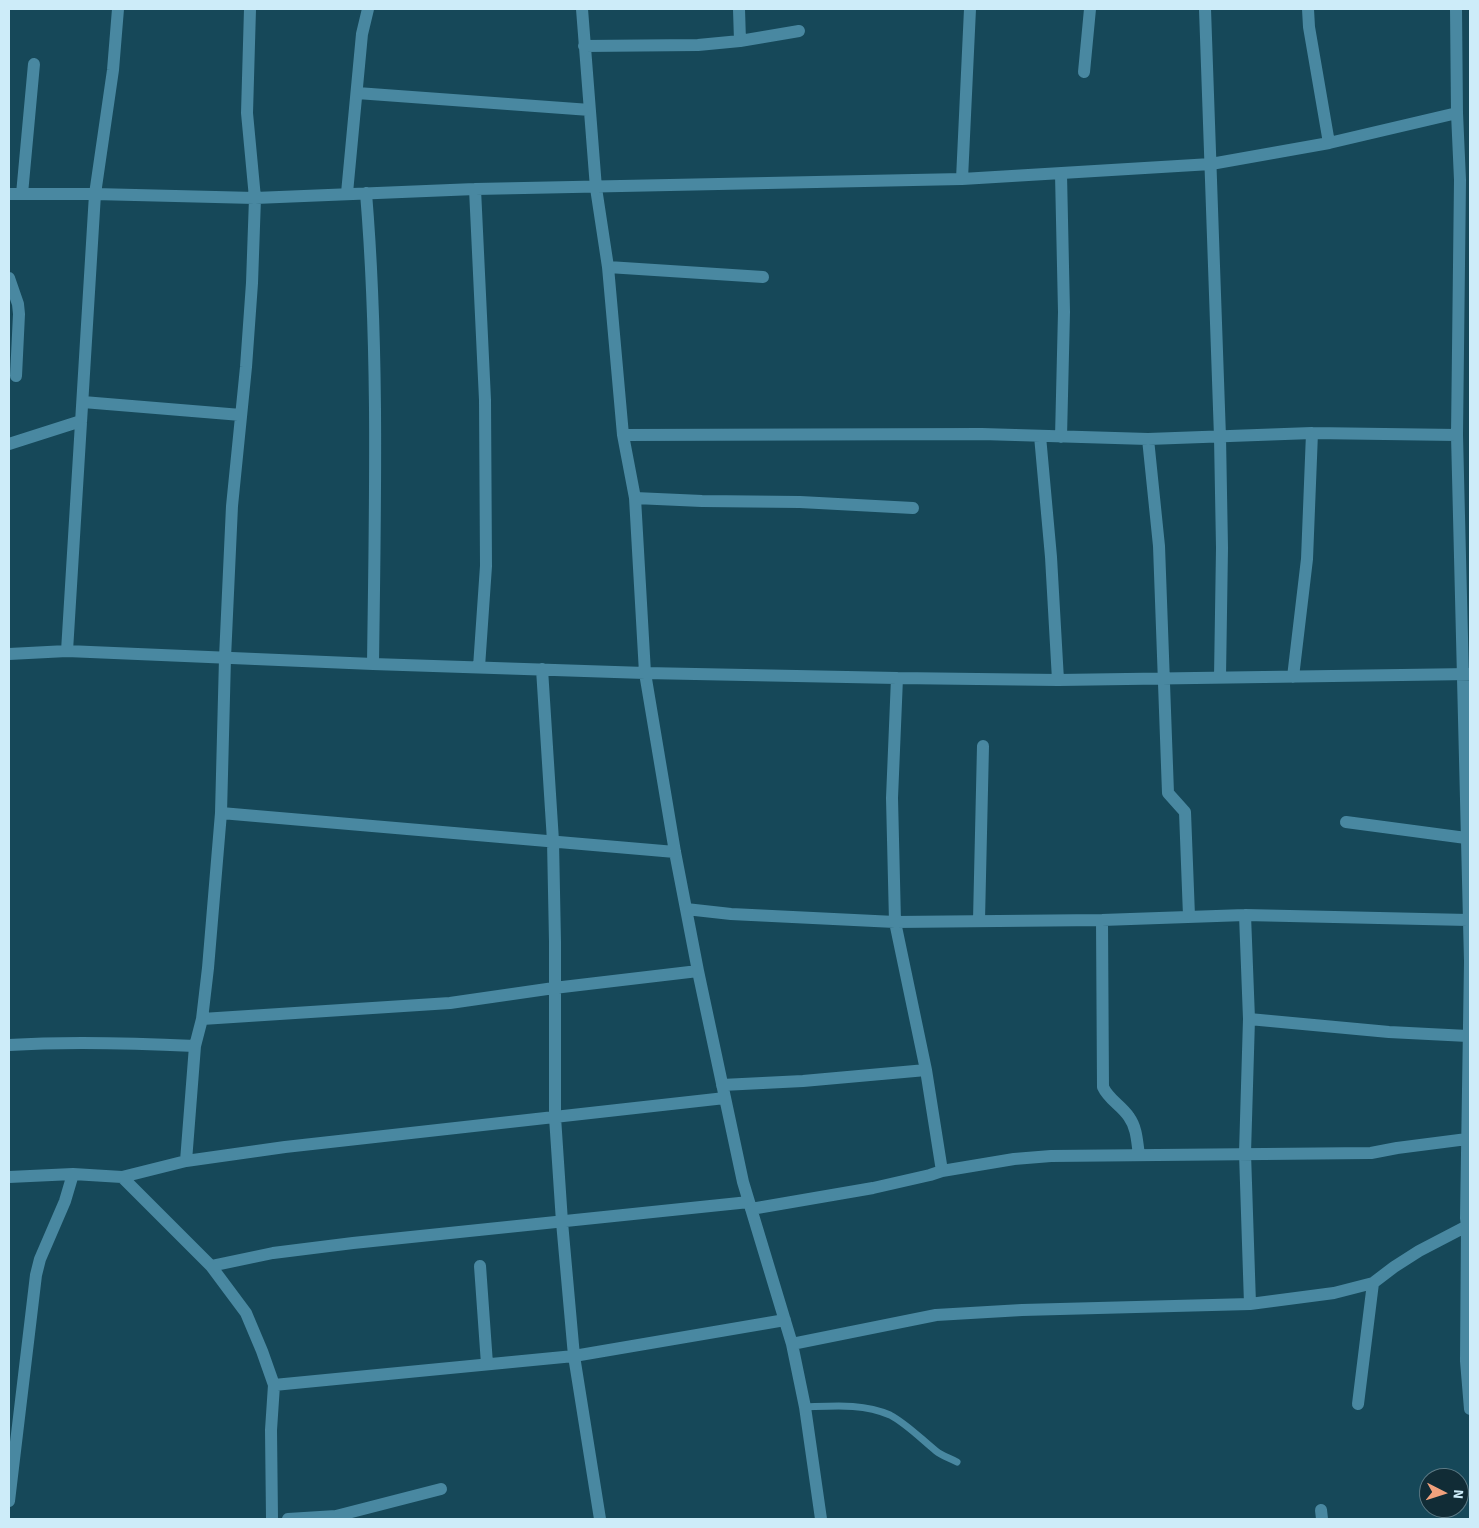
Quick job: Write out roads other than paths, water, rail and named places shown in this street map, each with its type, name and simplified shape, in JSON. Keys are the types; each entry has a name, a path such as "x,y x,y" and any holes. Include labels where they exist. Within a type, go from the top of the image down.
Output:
{"street":[{"path":"67,651 95,194 108,106 118,9"},
{"path":"186,1161 195,1046 202,1019 208,968 221,813 225,658 232,506 242,415 252,283 254,198 247,113 250,9"},
{"path":"347,193 362,34 368,9"},
{"path":"582,9 596,188 608,266 623,435 635,498 644,673 698,971 743,1182 792,1344 805,1407 821,1519"},
{"path":"739,9 740,41"},
{"path":"962,179 970,9"},
{"path":"1084,72 1090,9"},
{"path":"1205,9 1220,437 1222,548 1220,678"},
{"path":"1308,9 1309,27 1329,143"},
{"path":"1456,9 1457,113 1465,180 1457,434 1467,674 1468,920 1470,962 1466,1218 1470,1409"},
{"path":"584,46 698,45 740,41 798,31"},
{"path":"22,194 34,64"},
{"path":"357,93 590,110"},
{"path":"9,194 254,198 475,189 962,179 1060,174 1211,164 1329,143 1457,113"},
{"path":"1060,174 1064,312 1061,437"},
{"path":"475,189 485,400 486,566 479,667"},
{"path":"366,193 370,243 376,440 373,664"},
{"path":"608,266 763,277"},
{"path":"9,278 18,304 19,314 16,376"},
{"path":"83,402 242,415"},
{"path":"9,444 81,422"},
{"path":"623,435 982,434 1148,439 1312,434 1457,434"},
{"path":"1293,677 1307,558 1312,434"},
{"path":"1040,436 1051,557 1058,680"},
{"path":"1148,439 1159,546 1168,793 1185,812 1189,916"},
{"path":"635,498 800,502 913,508"},
{"path":"9,654 67,651 644,673 897,678 1058,680 1467,674"},
{"path":"542,669 553,841 555,1117 562,1222 574,1356 600,1519"},
{"path":"897,678 892,798 895,922 926,1070 942,1171"},
{"path":"979,920 982,746"},
{"path":"221,813 675,852"},
{"path":"1346,822 1468,846"},
{"path":"686,909 731,914 895,922 1102,920 1245,915 1468,920"},
{"path":"1245,915 1249,1019 1245,1154 1250,1304"},
{"path":"1102,920 1103,1087 1110,1098 1128,1116 1135,1128 1139,1155"},
{"path":"202,1019 450,1003 554,988 698,971"},
{"path":"1249,1019 1390,1032 1468,1036"},
{"path":"9,1045 119,1042 195,1046"},
{"path":"722,1085 803,1081 926,1070"},
{"path":"9,1177 73,1174 122,1177 186,1161 285,1147 725,1098"},
{"path":"211,1266 273,1253 353,1243 750,1205 873,1188 942,1171 1014,1159 1051,1156 1371,1153 1468,1132"},
{"path":"9,1501 36,1275 40,1259 65,1201 73,1174"},
{"path":"122,1177 211,1266 246,1314 274,1385 271,1430 272,1519"},
{"path":"792,1344 936,1315 1022,1310 1250,1304 1334,1293 1373,1283 1419,1251 1467,1226"},
{"path":"480,1266 487,1364"},
{"path":"1358,1404 1373,1283"},
{"path":"274,1385 574,1356 785,1320"},
{"path":"288,1519 336,1516 441,1489"}],"lane":[{"path":"805,1407 844,1405 872,1409 890,1416 938,1452 957,1462"}]}
